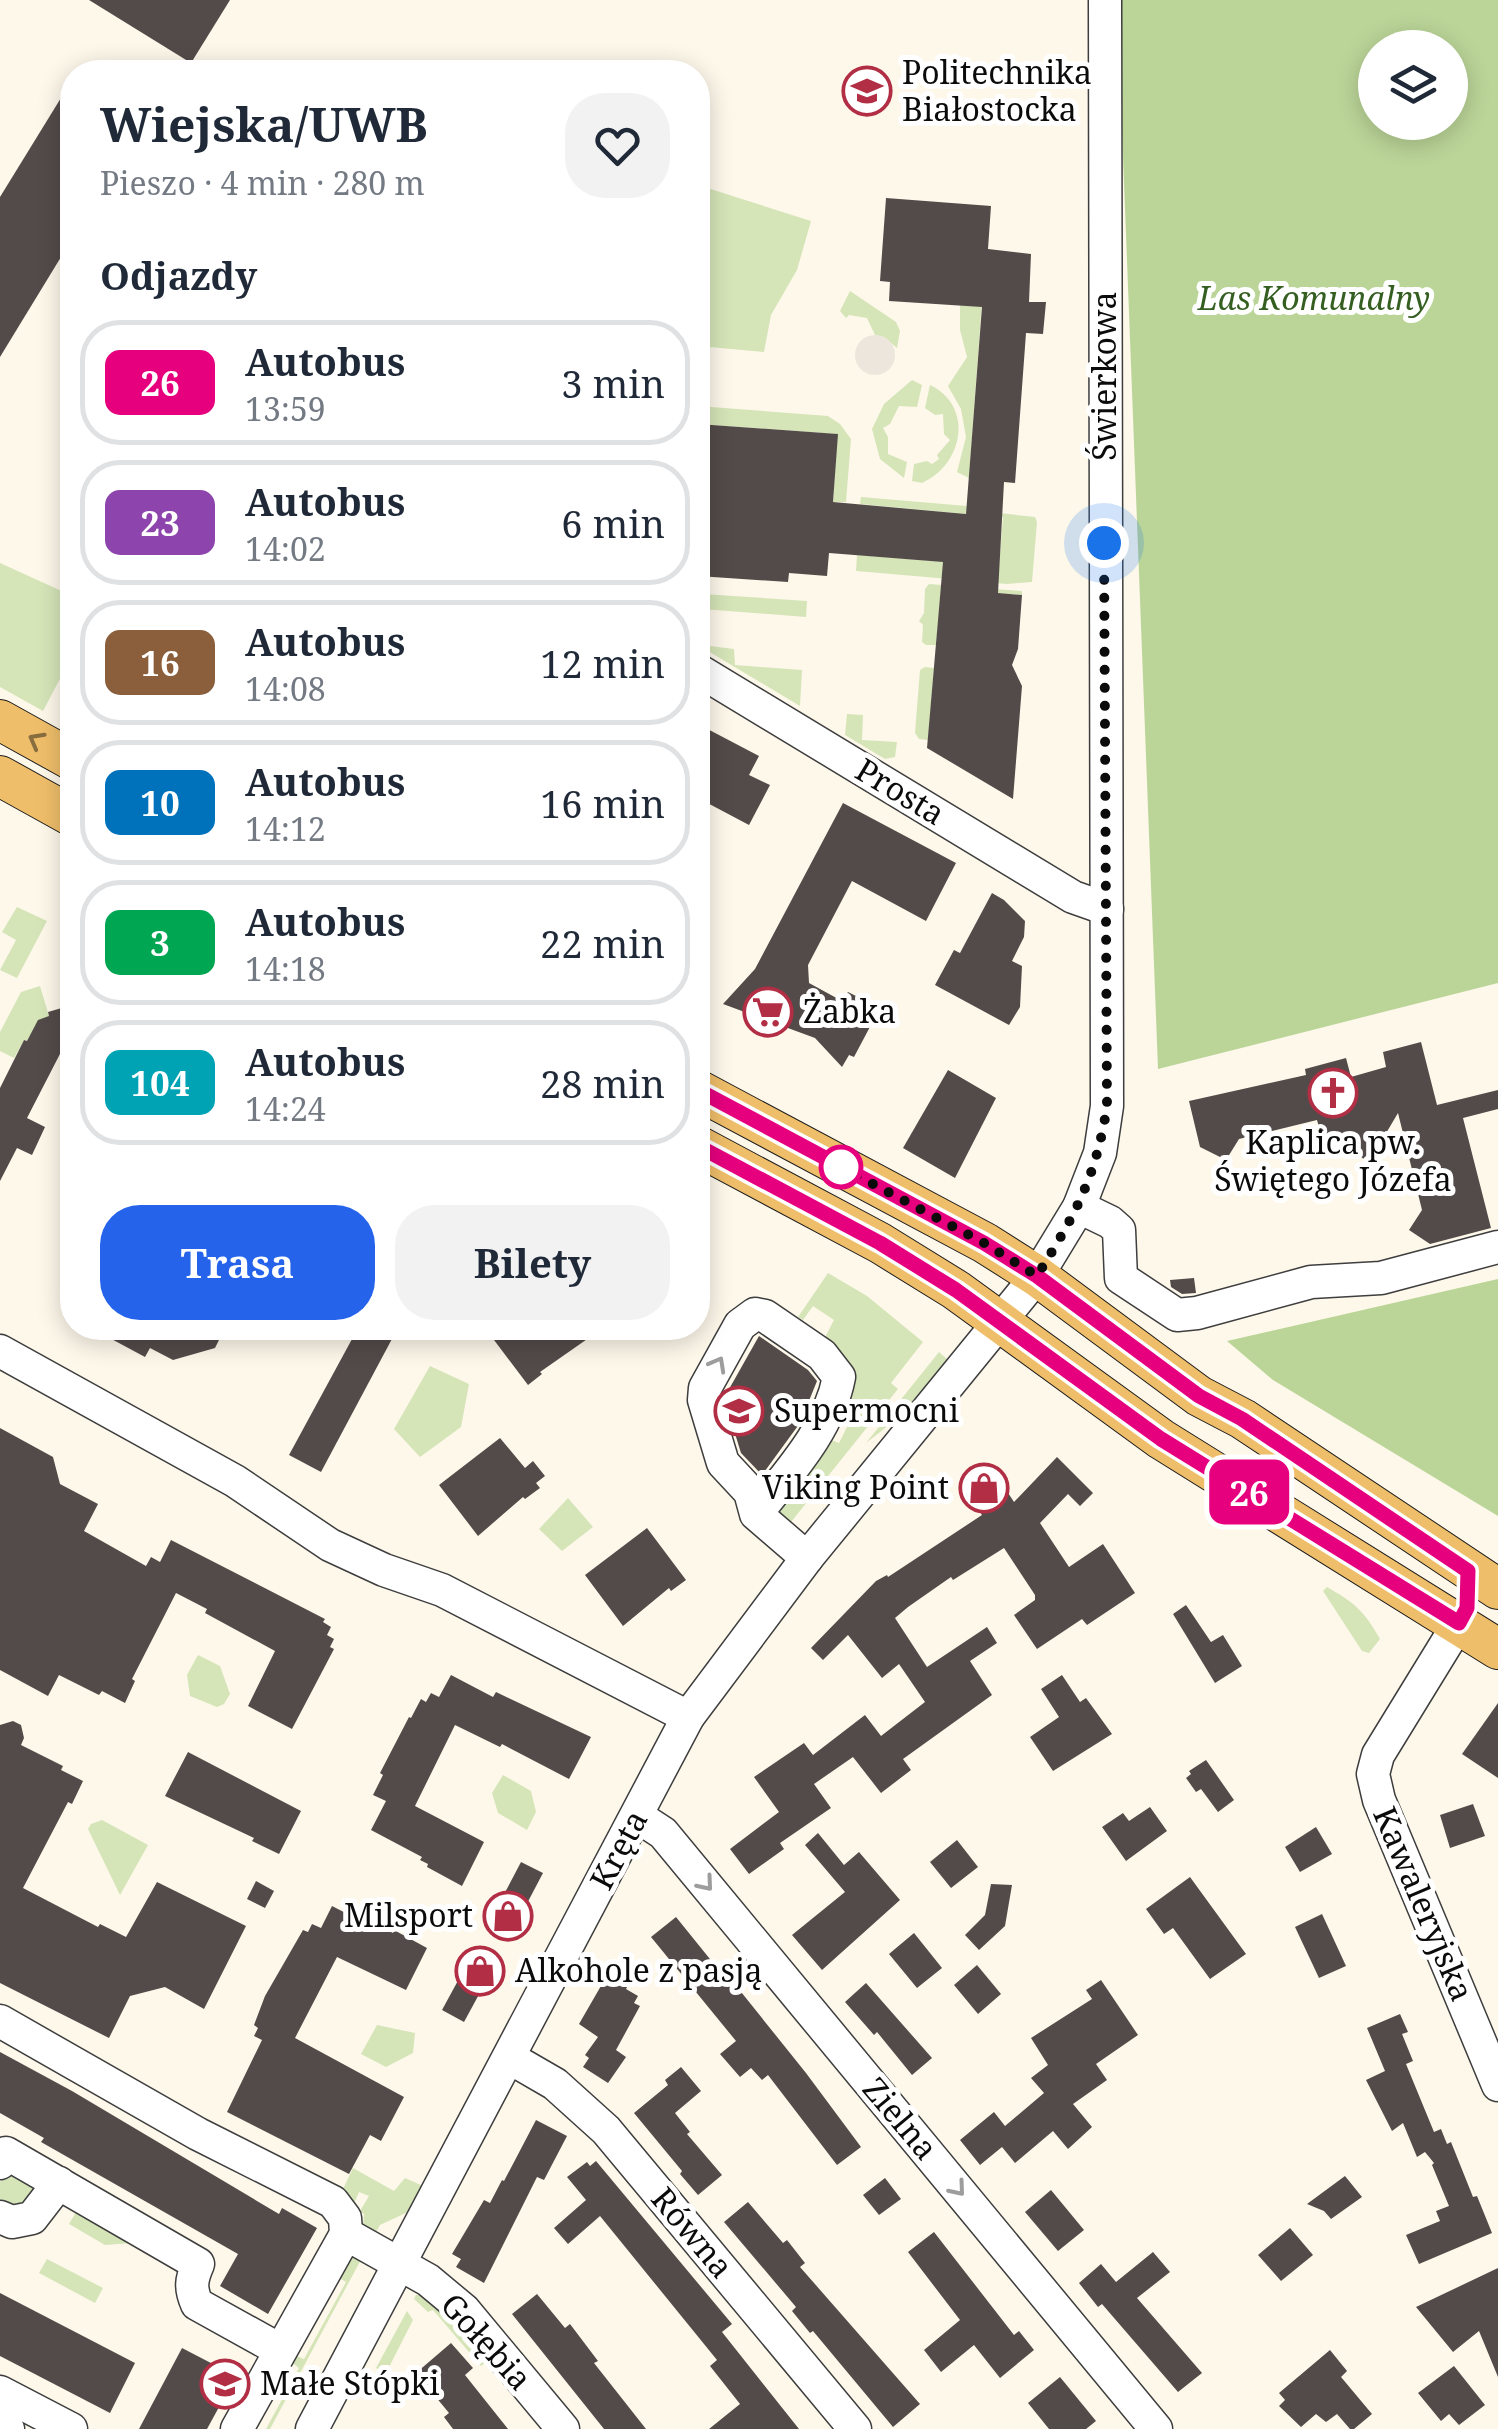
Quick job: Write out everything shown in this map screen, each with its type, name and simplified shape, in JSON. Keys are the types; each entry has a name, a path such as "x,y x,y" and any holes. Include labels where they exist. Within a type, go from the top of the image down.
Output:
{"main road":[{"path":"0,720 60,753"},
{"path":"0,776 60,799"},
{"path":"710,1096 1037,1276 1199,1396 1242,1419 1498,1589"},
{"path":"710,1152 880,1243 1002,1321 1161,1439 1498,1648"},
{"path":"880,1243 905,1202"}],"street":[{"name":"Świerkowa","path":"1002,1321 1037,1276 1078,1207 1100,1153 1107,1106 1105,0"},
{"name":"Prosta","path":"710,677 1073,896 1106,909"},
{"path":"1078,1207 1119,1230 1121,1278 1177,1315 1311,1282 1381,1278 1498,1247"},
{"path":"756,1514 806,1451 836,1390 838,1377 833,1365 822,1356 765,1316 755,1314 740,1325 705,1388 704,1400 723,1463 750,1492 756,1514 807,1558"},
{"name":"Kręta","path":"312,2429 688,1717 807,1558 1002,1321"},
{"path":"0,1351 235,1481 330,1545 384,1570 442,1590 688,1717"},
{"name":"Kawaleryjska","path":"1459,1623 1378,1755 1373,1774 1380,1800 1498,2085"},
{"name":"Zielna","path":"637,1816 663,1833 1156,2429"},
{"path":"0,2021 198,2134 332,2202 345,2218 346,2234 237,2429"},
{"name":"Równa","path":"510,2058 555,2084 606,2130 855,2429"},
{"path":"0,2163 6,2153 198,2264 192,2292 198,2304 280,2350"},
{"path":"0,2216 12,2222 32,2218 59,2183"},
{"name":"Gołębia","path":"346,2234 428,2280 464,2310 563,2429"},
{"path":"0,2392 71,2429"},
{"path":"0,2425 8,2429"}],"green space":[{"name":"Las Komunalny","path":"1117,0 1498,0 1498,983 1158,1069"},
{"path":"710,189 811,221 797,270 771,315 764,352 710,347"},
{"path":"850,291 896,322 900,331 897,348 875,335 867,318 846,318 840,311"},
{"path":"960,301 982,302 969,478 957,472 966,437 961,409 948,386 967,357 960,330"},
{"path":"912,380 922,385 917,407 899,406 890,424 883,428 888,437 888,454 907,462 904,478 880,459 872,429 884,404"},
{"path":"930,385 953,406 958,435 947,463 922,483 912,481 914,464 932,464 950,440 944,434 943,414 935,415 925,408"},
{"path":"710,407 828,416 840,424 851,439 846,502 833,502 837,434 710,425"},
{"path":"861,497 967,506 966,514 860,504"},
{"path":"981,511 1035,517 1032,582 1007,584 856,571 857,555 999,566 1003,517"},
{"path":"0,563 60,590 60,679 43,711 0,687"},
{"path":"929,584 1022,591 1022,595 941,589 936,645 926,645 919,621"},
{"path":"710,594 807,601 806,617 710,610"},
{"path":"710,646 734,649 735,665 802,670 800,706 710,652"},
{"path":"934,668 928,740 919,739 915,733 920,670"},
{"path":"847,714 863,715 862,740 897,742 895,757 885,759 845,735"},
{"path":"17,907 47,921 17,978 0,970 16,940 2,932"},
{"path":"40,986 49,1016 24,1040 14,1058 0,1051 0,1032 21,992"},
{"path":"828,1273 867,1296 923,1342 891,1383 898,1389 787,1527 774,1504 829,1439 839,1443 858,1405 846,1398 822,1343 834,1320 813,1306 803,1320 798,1317"},
{"path":"1498,1279 1498,1516 1273,1380 1227,1341"},
{"path":"939,1352 948,1360 907,1411 866,1443"},
{"path":"430,1366 469,1384 461,1427 420,1457 394,1429"},
{"path":"568,1498 593,1527 562,1551 539,1529"},
{"path":"1327,1587 1358,1609 1374,1629 1380,1639 1369,1653 1362,1651 1323,1591"},
{"path":"198,1655 220,1666 230,1694 224,1704 217,1707 190,1696 187,1675"},
{"path":"503,1775 531,1791 536,1812 527,1830 498,1813 492,1793"},
{"path":"102,1820 148,1845 120,1895 88,1829"},
{"path":"377,2025 415,2033 413,2053 386,2067 361,2054"},
{"path":"353,2168 394,2191 405,2178 423,2186 410,2211 380,2225 373,2237 363,2226 364,2214 360,2211 369,2196 359,2192 352,2209 342,2191"},
{"path":"10,2173 38,2187 27,2211 0,2202 0,2182"},
{"path":"80,2205 146,2242 105,2245 69,2224"},
{"path":"349,2255 363,2256 270,2429 266,2429 299,2368 290,2361 294,2355 304,2359 346,2282 336,2276"},
{"path":"47,2259 103,2288 95,2303 39,2273"},
{"path":"422,2295 449,2316 488,2361 481,2366 433,2310 428,2312 414,2299"},
{"path":"407,2311 413,2320 386,2373 376,2368"}],"shaded area":[{"path":"875,335 889,341 895,355 889,369 875,375 861,369 855,355 861,341"}],"building":[{"path":"89,0 230,0 193,60 186,60"},
{"path":"60,100 60,259 0,357 0,197"},
{"path":"886,198 991,206 988,249 1031,254 1029,302 1046,302 1043,334 1026,333 1015,483 1004,482 998,593 1022,595 1018,649 1012,665 1022,686 1013,799 927,748 943,562 829,553 827,576 789,573 788,582 710,577 710,425 838,434 833,502 966,514 982,307 889,301 890,282 880,281"},
{"path":"710,730 759,756 749,775 770,785 749,825 710,804"},
{"path":"843,803 956,863 926,921 852,881 808,965 809,983 842,1001 848,992 880,1008 854,1057 849,1055 842,1067 815,1038 723,1004 755,969"},
{"path":"992,893 1025,921 1024,937 1012,961 1022,966 1020,1007 1009,1025 935,985 954,950 960,953"},
{"path":"60,1008 60,1054 27,1118 45,1127 32,1155 17,1148 0,1181 0,1088 24,1040 27,1041 38,1020 49,1016 48,1012"},
{"path":"1421,1042 1437,1105 1498,1090 1498,1109 1463,1118 1491,1228 1430,1244 1409,1230 1422,1210 1398,1113 1369,1162 1346,1148 1326,1153 1317,1120 1239,1139 1226,1160 1200,1147 1189,1101 1306,1075 1305,1069 1346,1058 1351,1077 1386,1067 1383,1052"},
{"path":"948,1070 996,1098 955,1178 903,1148"},
{"path":"1194,1278 1196,1293 1182,1294 1171,1287 1170,1280"},
{"path":"759,1336 808,1370 817,1381 800,1423 762,1475 741,1453 724,1398"},
{"path":"113,1340 219,1340 215,1348 173,1360 150,1348 145,1357"},
{"path":"351,1340 391,1340 321,1472 289,1455"},
{"path":"494,1340 586,1340 540,1372 528,1385"},
{"path":"0,1428 53,1457 60,1484 98,1504 84,1531 146,1566 151,1557 160,1562 171,1540 325,1619 323,1622 331,1627 327,1635 334,1639 330,1647 334,1649 292,1729 248,1706 275,1651 176,1593 132,1679 135,1681 125,1703 59,1675 48,1696 0,1670"},
{"path":"500,1438 525,1468 533,1461 545,1476 536,1483 540,1488 523,1497 478,1536 439,1485"},
{"path":"1057,1457 1093,1493 1080,1506 1068,1494 1040,1523 1069,1567 1103,1544 1135,1593 1087,1625 1082,1619 1037,1649 1014,1615 1035,1600 1035,1595 1004,1548 953,1580 951,1577 908,1607 895,1618 927,1667 987,1627 997,1643 970,1661 992,1695 903,1759 911,1770 881,1793 853,1757 814,1784 831,1808 780,1843 784,1849 749,1874 730,1849 779,1812 754,1777 804,1743 813,1755 865,1715 881,1736 925,1702 899,1664 882,1678 848,1635 823,1660 811,1648 876,1581 982,1515 967,1492 995,1473 1014,1502"},
{"path":"647,1528 686,1580 671,1591 669,1588 623,1626 585,1575"},
{"path":"1186,1605 1211,1642 1223,1635 1242,1666 1215,1683 1173,1614"},
{"path":"451,1675 493,1697 496,1692 591,1737 569,1779 455,1725 415,1806 484,1842 462,1886 427,1867 420,1860 422,1857 371,1830 386,1801 373,1795 383,1775 380,1773 421,1699 426,1702 431,1693 439,1697"},
{"path":"1062,1675 1080,1702 1086,1698 1112,1734 1053,1771 1030,1737 1059,1717 1041,1689"},
{"path":"1498,1703 1498,1778 1462,1754"},
{"path":"13,1721 21,1725 21,1745 83,1781 23,1888 126,1937 157,1882 246,1926 204,2009 165,1987 130,1996 109,2038 0,1983 0,1725"},
{"path":"188,1752 301,1811 279,1854 165,1796"},
{"path":"1206,1760 1234,1800 1218,1812 1201,1789 1196,1792 1186,1778 1191,1774 1189,1771"},
{"path":"1473,1804 1485,1836 1450,1848 1440,1815"},
{"path":"1150,1807 1167,1831 1126,1861 1102,1827 1123,1813 1129,1821"},
{"path":"1316,1827 1332,1854 1300,1872 1285,1847"},
{"path":"818,1833 844,1865 859,1852 900,1900 822,1970 792,1935 845,1892 805,1845"},
{"path":"957,1840 978,1867 951,1888 930,1862"},
{"path":"521,1862 543,1873 513,1930 491,1919"},
{"path":"1190,1877 1246,1954 1210,1979 1173,1928 1164,1934 1146,1909"},
{"path":"256,1881 274,1891 265,1908 247,1899"},
{"path":"991,1884 1012,1885 1005,1926 979,1950 965,1935 985,1915"},
{"path":"332,1906 373,1927 375,1924 393,1933 394,1930 427,1948 406,1990 337,1957 295,2038 404,2097 381,2141 370,2135 349,2174 227,2112 262,2040 254,2036 258,2028 254,2025 265,1996 303,1930 308,1932 312,1924 321,1928"},
{"path":"1322,1914 1346,1966 1319,1978 1295,1927"},
{"path":"676,1917 718,1969 721,1967 861,2147 837,2165 768,2075 762,2080 751,2068 740,2077 720,2054 736,2041 651,1937"},
{"path":"914,1933 942,1968 917,1988 889,1954"},
{"path":"473,1953 495,1965 464,2022 442,2010"},
{"path":"977,1965 1001,1994 978,2014 954,1985"},
{"path":"609,1972 629,1983 626,1989 638,1996 634,2003 640,2006 616,2050 626,2057 608,2083 583,2067 589,2058 585,2055 598,2037 579,2024"},
{"path":"1101,1980 1138,2035 1096,2064 1107,2080 1073,2104 1092,2127 1068,2149 1053,2131 1015,2163 1002,2147 980,2165 960,2140 994,2112 1005,2126 1044,2093 1031,2078 1048,2065 1031,2038 1092,1999 1086,1990"},
{"path":"866,1983 932,2058 912,2075 877,2032 874,2035 845,2002"},
{"path":"1400,2014 1408,2032 1402,2034 1413,2061 1406,2064 1434,2132 1441,2129 1447,2144 1451,2142 1492,2233 1419,2264 1406,2235 1440,2221 1436,2211 1449,2206 1434,2163 1425,2152 1417,2157 1403,2123 1392,2131 1366,2080 1385,2071 1367,2028"},
{"path":"0,2052 279,2214 282,2208 317,2228 268,2314 220,2286 238,2254 41,2142 44,2138 0,2113"},
{"path":"681,2067 701,2091 675,2113 690,2132 687,2134 722,2175 698,2195 634,2113 668,2085 665,2080"},
{"path":"536,2120 567,2136 544,2180 537,2177 484,2283 456,2267 461,2259 452,2254 484,2200 490,2203 504,2181"},
{"path":"596,2161 732,2324 722,2332 799,2429 709,2429 740,2404 710,2366 717,2360 600,2216 568,2244 554,2228 586,2200 567,2177 587,2162 590,2166"},
{"path":"1345,2176 1362,2197 1331,2219 1324,2211 1307,2204"},
{"path":"885,2178 901,2199 879,2215 863,2195"},
{"path":"1051,2190 1084,2230 1058,2251 1025,2212"},
{"path":"748,2202 783,2243 787,2240 805,2263 800,2267 920,2404 893,2427 813,2331 810,2333 792,2311 796,2307 724,2222"},
{"path":"1290,2228 1313,2255 1281,2281 1258,2255"},
{"path":"934,2232 1014,2335 1019,2331 1034,2350 1000,2378 974,2345 941,2372 924,2350 960,2320 908,2252"},
{"path":"1153,2252 1170,2272 1137,2298 1202,2373 1178,2392 1079,2283 1101,2264 1116,2282"},
{"path":"1498,2268 1498,2377 1479,2331 1453,2352 1416,2307"},
{"path":"0,2293 135,2363 110,2413 0,2356"},
{"path":"537,2294 565,2328 570,2324 598,2361 594,2363 646,2429 604,2429 512,2314"},
{"path":"451,2343 473,2368 465,2375 508,2429 453,2429 444,2417 449,2413 416,2373"},
{"path":"182,2348 236,2376 207,2429 139,2429"},
{"path":"1330,2350 1347,2371 1341,2377 1372,2414 1354,2429 1337,2414 1326,2422 1316,2414 1301,2427 1279,2406 1285,2400 1279,2393"},
{"path":"1454,2366 1485,2405 1459,2425 1449,2414 1441,2421 1418,2393"},
{"path":"1060,2377 1096,2421 1086,2429 1049,2429 1028,2403"}],"bus line":[{"name":"26","path":"710,1096 984,1243 1037,1276 1199,1396 1242,1419 1468,1571 1467,1608 1459,1623 1161,1439 956,1290 880,1243 710,1152"}],"place":[{"name":"Politechnika Białostocka","path":"867,91"},
{"name":"Żabka","path":"768,1012"},
{"name":"Kaplica pw. Świętego Józefa","path":"1333,1093"},
{"name":"Supermocni","path":"739,1411"},
{"name":"Viking Point","path":"984,1488"},
{"name":"Milsport","path":"508,1916"},
{"name":"Alkohole z pasją","path":"480,1971"},
{"name":"Małe Stópki","path":"225,2384"}],"route":[{"path":"841,1167 984,1243 1037,1276 1078,1207 1100,1153 1107,1106 1104,543"}]}
